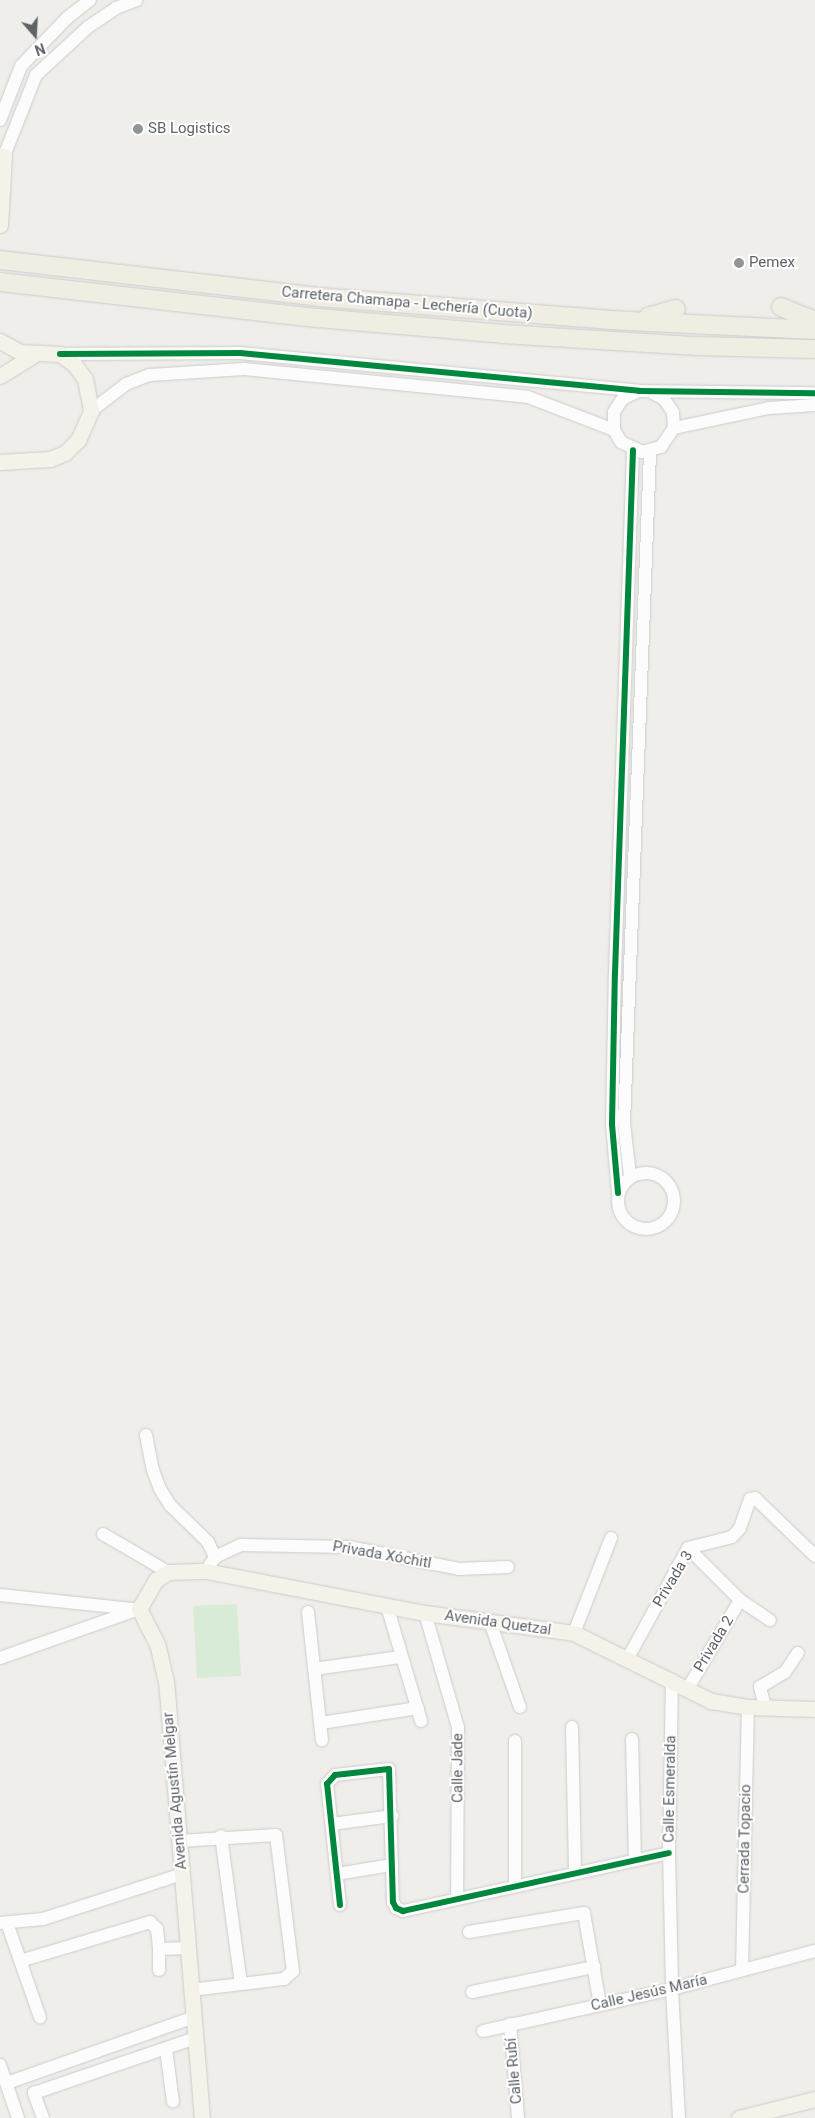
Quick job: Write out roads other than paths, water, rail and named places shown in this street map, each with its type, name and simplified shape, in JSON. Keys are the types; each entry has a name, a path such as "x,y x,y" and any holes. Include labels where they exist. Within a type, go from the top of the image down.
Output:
{"highway":[{"name":"Carretera Chamapa - Lechería (Cuota)","path":"0,260 320,297 609,320 815,330"},
{"name":"Carretera Chamapa - Lechería (Cuota)","path":"0,282 318,318 494,333 696,346 815,349"},
{"path":"781,307 815,322"},
{"path":"609,320 651,317 676,309"}],"main road":[{"path":"0,224 2,155"},
{"path":"0,341 14,349 34,354 60,354 74,364 85,379 91,411 78,440 65,453 50,459 0,462"},
{"path":"0,363 34,354"},
{"path":"0,376 34,354"},
{"name":"Avenida Quetzal","path":"168,1572 206,1571 425,1614 574,1633 711,1700 748,1707 815,1709"},
{"path":"139,1609 156,1580 168,1572"},
{"name":"Avenida Agustín Melgar","path":"139,1609 157,1644 166,1682 191,1990 193,2040 202,2118"},
{"path":"739,2118 815,2100"}],"street":[{"path":"0,120 21,66 67,18 90,0"},
{"path":"2,155 36,75 88,27 116,8 137,0"},
{"path":"60,354 240,352 645,391 815,392"},
{"path":"91,411 126,384 150,375 244,369 528,397 614,430"},
{"path":"645,391 664,399 673,412 674,428 669,439 650,452 633,450 621,442 614,430 614,412 623,398 645,391"},
{"path":"674,428 769,408 815,405"},
{"path":"618,1193 630,1177 645,1172 660,1176 671,1187 675,1203 670,1218 657,1228 641,1230 626,1223 618,1209 612,1124 614,974 633,450"},
{"path":"630,1177 624,1123 650,452"},
{"path":"146,1435 152,1470 160,1489 170,1505 208,1542 215,1557 206,1571"},
{"name":"Privada 3","path":"628,1658 688,1548 732,1537 740,1528 747,1504 755,1498 815,1556"},
{"path":"103,1534 168,1572"},
{"path":"574,1633 611,1538"},
{"name":"Privada Xóchitl","path":"215,1557 241,1546 330,1546 459,1568 508,1567"},
{"name":"Privada 2","path":"688,1548 740,1600 770,1620"},
{"path":"0,1595 139,1609"},
{"name":"Privada 2","path":"688,1688 740,1600"},
{"path":"387,1606 400,1657 422,1721"},
{"path":"0,1658 139,1609"},
{"path":"308,1612 322,1740"},
{"name":"Calle Jade","path":"425,1614 458,1727 458,1897"},
{"path":"490,1622 520,1707"},
{"path":"765,1707 760,1687 785,1672 798,1653"},
{"path":"314,1668 400,1657"},
{"name":"Calle Esmeralda","path":"672,1680 669,1853 672,1989 679,2118"},
{"name":"Cerrada Topacio","path":"742,1970 748,1707"},
{"path":"320,1723 418,1708"},
{"path":"572,1727 575,1872"},
{"path":"632,1739 635,1860"},
{"path":"515,1741 515,1884"},
{"path":"340,1905 329,1779 335,1775 382,1768 389,1769 391,1774 392,1865 396,1908 403,1911 515,1884 669,1853"},
{"path":"332,1824 392,1816"},
{"path":"179,1841 272,1833 278,1839 292,1971 284,1979 191,1990"},
{"path":"222,1836 241,1983"},
{"path":"337,1874 392,1865"},
{"path":"40,2016 4,1923 42,1919 182,1874"},
{"path":"469,1932 584,1913 600,2005"},
{"path":"20,1961 150,1922 157,1929 159,1970"},
{"path":"159,1949 187,1948"},
{"name":"Calle Jesús María","path":"483,2031 672,1989 815,1951"},
{"path":"472,1992 594,1967"},
{"path":"7,2083 192,2018"},
{"name":"Calle Rubí","path":"510,2024 518,2118"},
{"path":"34,2093 193,2040"},
{"path":"166,2049 173,2102"},
{"path":"0,2065 18,2118"},
{"path":"28,2076 43,2118"}],"place":[{"name":"SB Logistics","path":"138,129"},
{"name":"Pemex","path":"739,263"}]}
